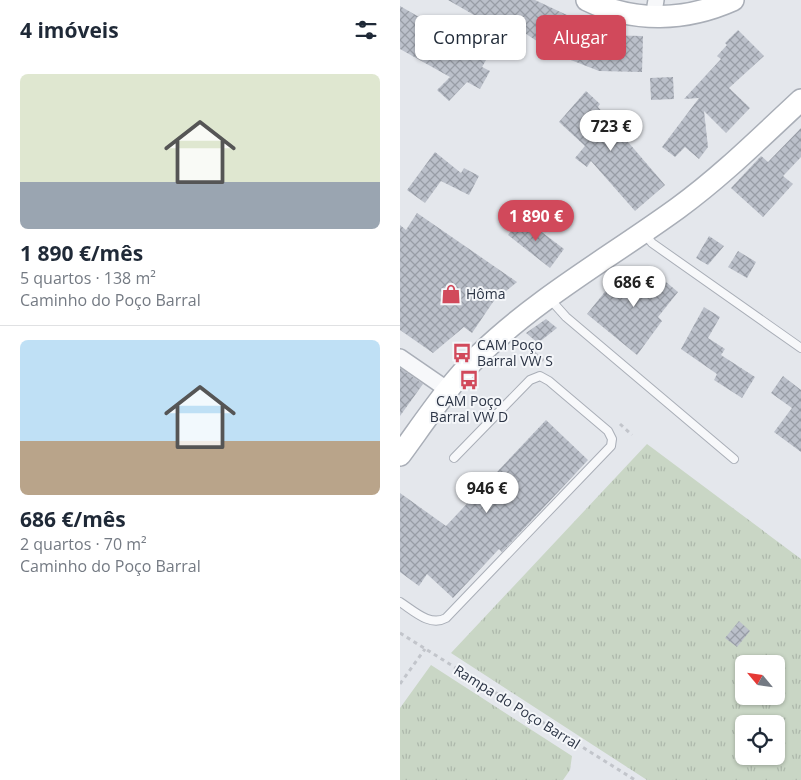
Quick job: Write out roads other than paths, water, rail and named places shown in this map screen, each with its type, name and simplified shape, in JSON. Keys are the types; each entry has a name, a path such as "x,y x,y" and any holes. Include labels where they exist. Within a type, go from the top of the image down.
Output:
{"street":[{"path":"587,0 626,13 655,9 711,10 733,0"},
{"path":"400,455 448,390 488,347 549,298 679,208 713,180 801,100"},
{"path":"400,357 448,390"}],"lane":[{"path":"643,232 652,242 801,348"},
{"path":"549,298 566,317 734,459"},
{"path":"400,602 432,622 438,623 446,618 611,446 612,439 608,431 540,376 530,380 454,458"}],"place":[{"name":"Hôma","path":"451,294"},
{"name":"CAM Poço Barral VW S","path":"462,353"},
{"name":"CAM Poço Barral VW D","path":"469,380"}]}
